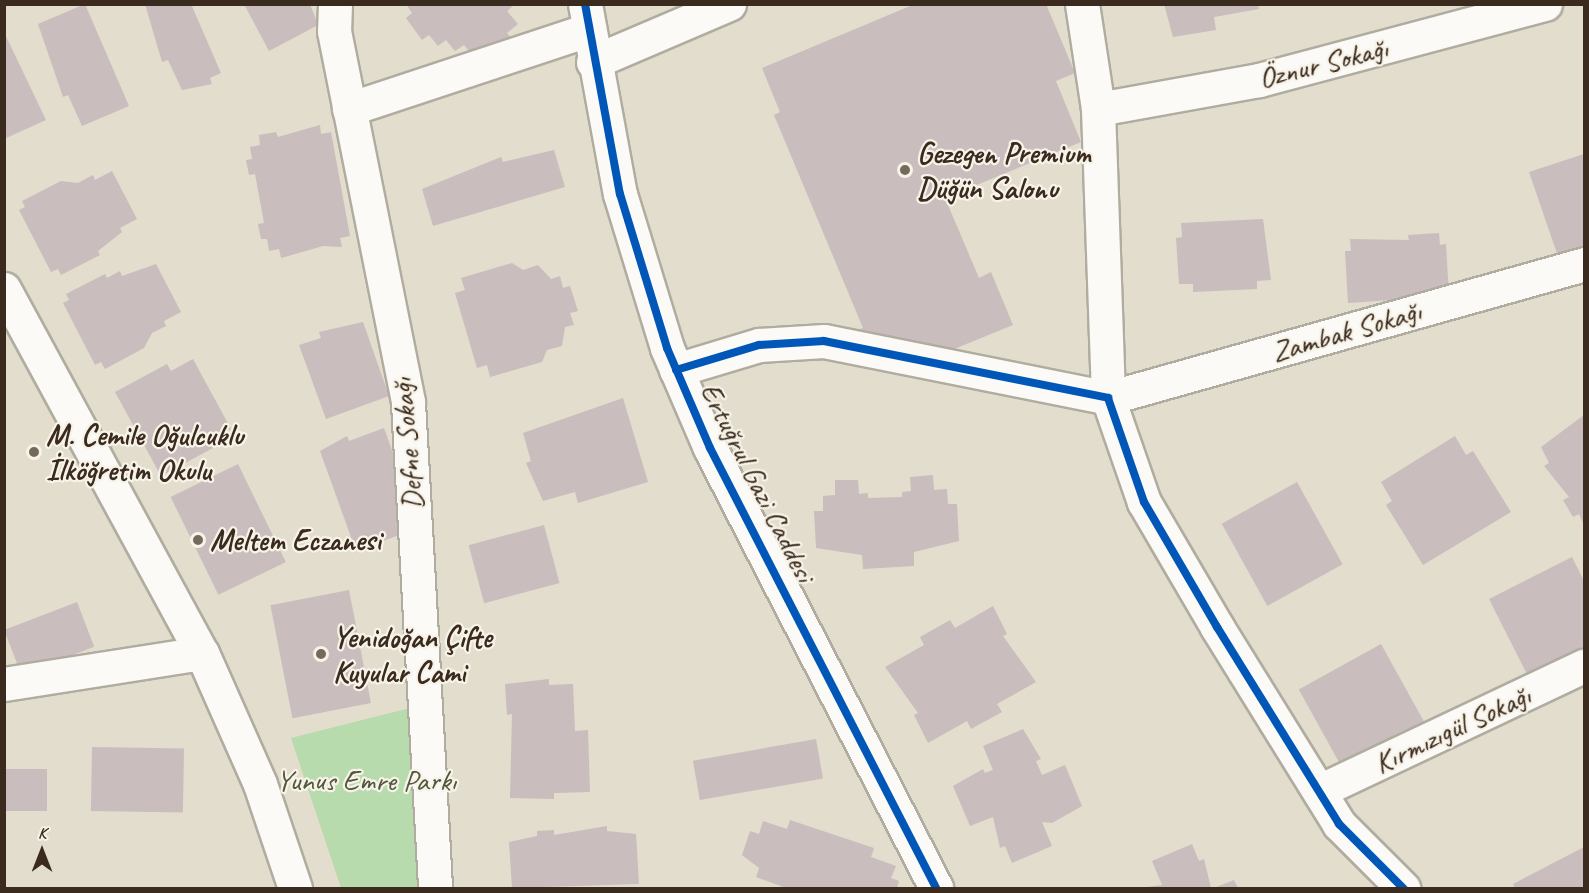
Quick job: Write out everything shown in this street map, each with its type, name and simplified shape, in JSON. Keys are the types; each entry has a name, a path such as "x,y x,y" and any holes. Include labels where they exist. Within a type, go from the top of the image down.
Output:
{"street":[{"name":"Defne Sokağı","path":"335,4 334,31 408,403 435,888"},
{"path":"593,62 729,4"},
{"path":"1082,4 1098,109 1108,398 1144,502 1340,824 1403,888"},
{"name":"Öznur Sokağı","path":"1098,109 1259,80 1545,4"},
{"path":"349,109 586,17"},
{"name":"Ertuğrul Gazi Caddesi","path":"586,17 620,194 676,370 710,448 936,888"},
{"name":"Zambak Sokağı","path":"1108,398 1584,264"},
{"path":"4,290 202,653 260,784 295,888"},
{"path":"676,370 759,345 824,341 1108,398"},
{"path":"4,684 202,653"},
{"name":"Kırmızıgül Sokağı","path":"1319,791 1584,666"}],"green space":[{"name":"Yunus Emre Parkı","path":"422,705 425,888 341,888 291,738"}],"building":[{"path":"85,4 129,106 82,126 68,95 63,97 38,24"},
{"path":"145,4 191,4 221,73 210,78 212,84 182,90 168,60 162,62"},
{"path":"244,4 310,4 318,25 269,51"},
{"path":"406,4 515,4 507,11 518,24 507,33 514,42 478,63 464,45 455,51 446,40 438,46 429,35 422,40 406,18 412,13"},
{"name":"Gezegen Premium Düğün Salonu","path":"915,4 1046,4 1075,73 1056,81 1081,142 945,198 979,278 991,272 1013,325 927,360 853,332 863,328 774,115 780,112 762,68"},
{"path":"1164,4 1258,4 1259,9 1214,17 1216,30 1173,37"},
{"path":"4,32 46,120 4,139"},
{"path":"320,125 321,134 331,132 350,236 340,238 342,247 323,246 281,258 279,249 269,251 267,239 261,239 258,224 264,223 255,174 249,175 246,160 252,159 250,147 260,145 259,135 276,132 278,137"},
{"path":"554,150 565,187 433,226 422,189 501,157 503,162"},
{"path":"1584,154 1584,257 1561,265 1529,172"},
{"path":"112,171 137,219 120,228 122,232 98,251 100,255 61,275 58,269 51,272 19,210 25,207 22,201 61,181 78,183 93,175 95,180"},
{"path":"1263,219 1271,280 1257,281 1257,289 1193,292 1193,284 1179,284 1176,238 1182,237 1181,223"},
{"path":"1439,233 1440,245 1446,244 1449,296 1348,303 1345,251 1351,251 1350,239 1409,240 1408,235"},
{"path":"512,263 523,270 538,265 551,279 560,276 563,288 570,286 578,311 570,313 574,325 565,327 562,346 547,350 542,362 490,377 487,365 477,368 455,293 465,290 461,278"},
{"path":"156,264 181,312 164,321 166,326 152,333 144,348 105,369 101,362 95,365 63,303 69,300 66,294 105,274 107,278 120,271 122,276"},
{"path":"363,322 389,396 326,419 299,345 321,338 319,332"},
{"path":"193,359 231,429 209,440 213,448 161,476 115,392 167,364 171,371"},
{"path":"623,398 648,482 578,503 575,492 543,501 526,463 531,461 523,433"},
{"path":"1584,415 1584,525 1579,514 1573,517 1563,500 1569,497 1544,466 1549,463 1541,447"},
{"path":"384,428 407,492 410,531 356,551 320,451 347,436 349,441"},
{"path":"1455,436 1466,455 1473,451 1511,512 1423,565 1386,505 1392,501 1381,482"},
{"path":"238,464 286,562 218,595 171,497"},
{"path":"933,475 934,490 947,489 948,504 957,504 959,541 914,552 914,566 863,569 862,555 816,548 814,511 823,511 823,496 835,495 835,480 858,480 859,494 868,493 868,498 902,497 902,492 911,491 910,477"},
{"path":"1297,482 1343,564 1267,606 1222,524"},
{"path":"544,525 560,583 484,603 469,545"},
{"path":"1572,557 1584,581 1584,662 1534,688 1489,599"},
{"name":"Yenidoğan Çifte Kuyular Cami","path":"349,590 371,703 292,718 270,605"},
{"path":"77,602 94,647 21,675 4,630"},
{"path":"993,606 1007,634 1003,636 1036,682 997,704 1002,712 971,729 967,721 928,743 914,715 918,713 885,667 924,645 920,637 950,620 955,628"},
{"path":"1381,644 1428,728 1345,774 1299,690"},
{"path":"549,679 549,685 573,684 575,731 588,730 590,792 554,793 554,799 510,798 512,714 507,715 505,684"},
{"path":"1023,729 1041,759 1036,761 1042,775 1065,765 1082,806 1052,823 1042,822 1052,846 1012,863 1005,846 1000,848 993,817 970,826 953,786 983,769 985,773 993,770 983,746"},
{"path":"816,739 823,778 700,800 693,761"},
{"path":"92,747 184,749 183,813 91,811"},
{"path":"4,769 47,769 47,811 4,811"},
{"path":"790,820 874,848 871,857 896,866 891,878 899,881 897,888 786,888 756,877 759,868 742,855 750,831 759,834 763,821 787,829"},
{"path":"607,826 607,831 636,834 639,884 512,888 509,842 537,836 537,831 554,830 554,835"},
{"path":"1192,844 1199,861 1204,859 1211,888 1139,888 1162,885 1152,861"},
{"path":"1584,847 1584,888 1515,888 1513,884"},
{"path":"1234,880 1238,888 1214,888"}],"cycle path":[{"path":"585,4 620,194 667,348 710,448 936,888"},
{"path":"676,370 759,345 824,341 1108,398 1144,502 1217,627 1339,824 1403,888"}],"place":[{"name":"Gezegen Premium Düğün Salonu","path":"905,170"},
{"name":"M. Cemile Oğulcuklu İlköğretim Okulu","path":"34,452"},
{"name":"Meltem Eczanesi","path":"198,540"},
{"name":"Yenidoğan Çifte Kuyular Cami","path":"321,654"}]}
